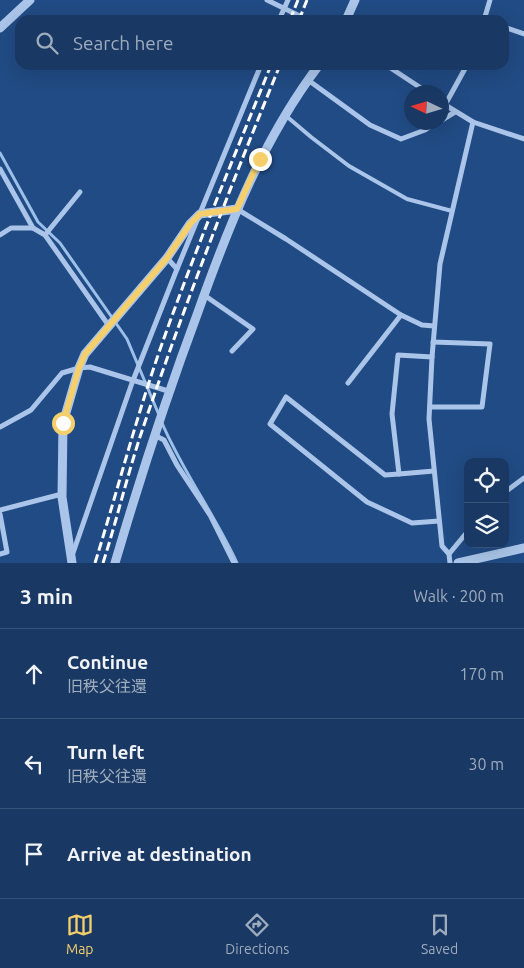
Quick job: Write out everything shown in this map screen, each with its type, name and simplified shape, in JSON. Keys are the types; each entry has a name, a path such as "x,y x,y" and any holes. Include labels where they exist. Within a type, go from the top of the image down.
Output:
{"street":[{"path":"0,28 30,0"},
{"path":"267,0 298,15"},
{"path":"281,15 288,0"},
{"path":"348,15 355,0"},
{"path":"486,15 490,0"},
{"path":"509,29 524,34"},
{"path":"71,561 133,380 259,70"},
{"path":"115,563 168,391 237,209 260,159 284,114 315,70"},
{"path":"394,70 416,85"},
{"path":"449,94 463,70"},
{"path":"308,80 370,125 401,139 425,130"},
{"path":"449,108 473,122 524,139"},
{"path":"449,116 455,112"},
{"path":"450,563 449,554 442,546 429,419 432,357 440,264 473,122"},
{"path":"0,168 33,228"},
{"path":"45,235 80,192"},
{"path":"71,561 62,494 63,423 79,368 85,354 167,258 190,224 200,214 237,209 401,315 422,325 434,326"},
{"path":"0,235 11,228 33,228 45,235 110,327"},
{"path":"167,258 177,269"},
{"path":"204,295 252,330 232,351"},
{"path":"348,383 401,315"},
{"path":"430,407 482,407 490,344 433,342"},
{"path":"398,474 392,414 398,355 432,357"},
{"path":"0,427 31,410 62,374 79,368 90,367 168,391"},
{"path":"434,471 385,475 286,397 270,424 367,502 412,523 439,521"},
{"path":"154,435 164,440 177,465 210,515 234,563"},
{"path":"509,489 524,478"},
{"path":"0,554 7,552 0,512 62,494"},
{"path":"449,554 464,536"},
{"path":"458,563 524,548"}],"lane":[{"path":"284,114 349,166 407,199 452,212"}],"waterway":[{"path":"0,153 38,222 60,243 127,339 159,415"},
{"path":"162,423 179,459 237,563"}],"railway":[{"path":"292,15 298,0"},
{"path":"301,15 307,0"},
{"path":"95,563 136,424 163,341 202,237 269,70"},
{"path":"103,563 145,422 210,242 278,70"}],"route":[{"path":"63,423 85,354 167,258 190,224 200,214 237,209 260,159"}]}
